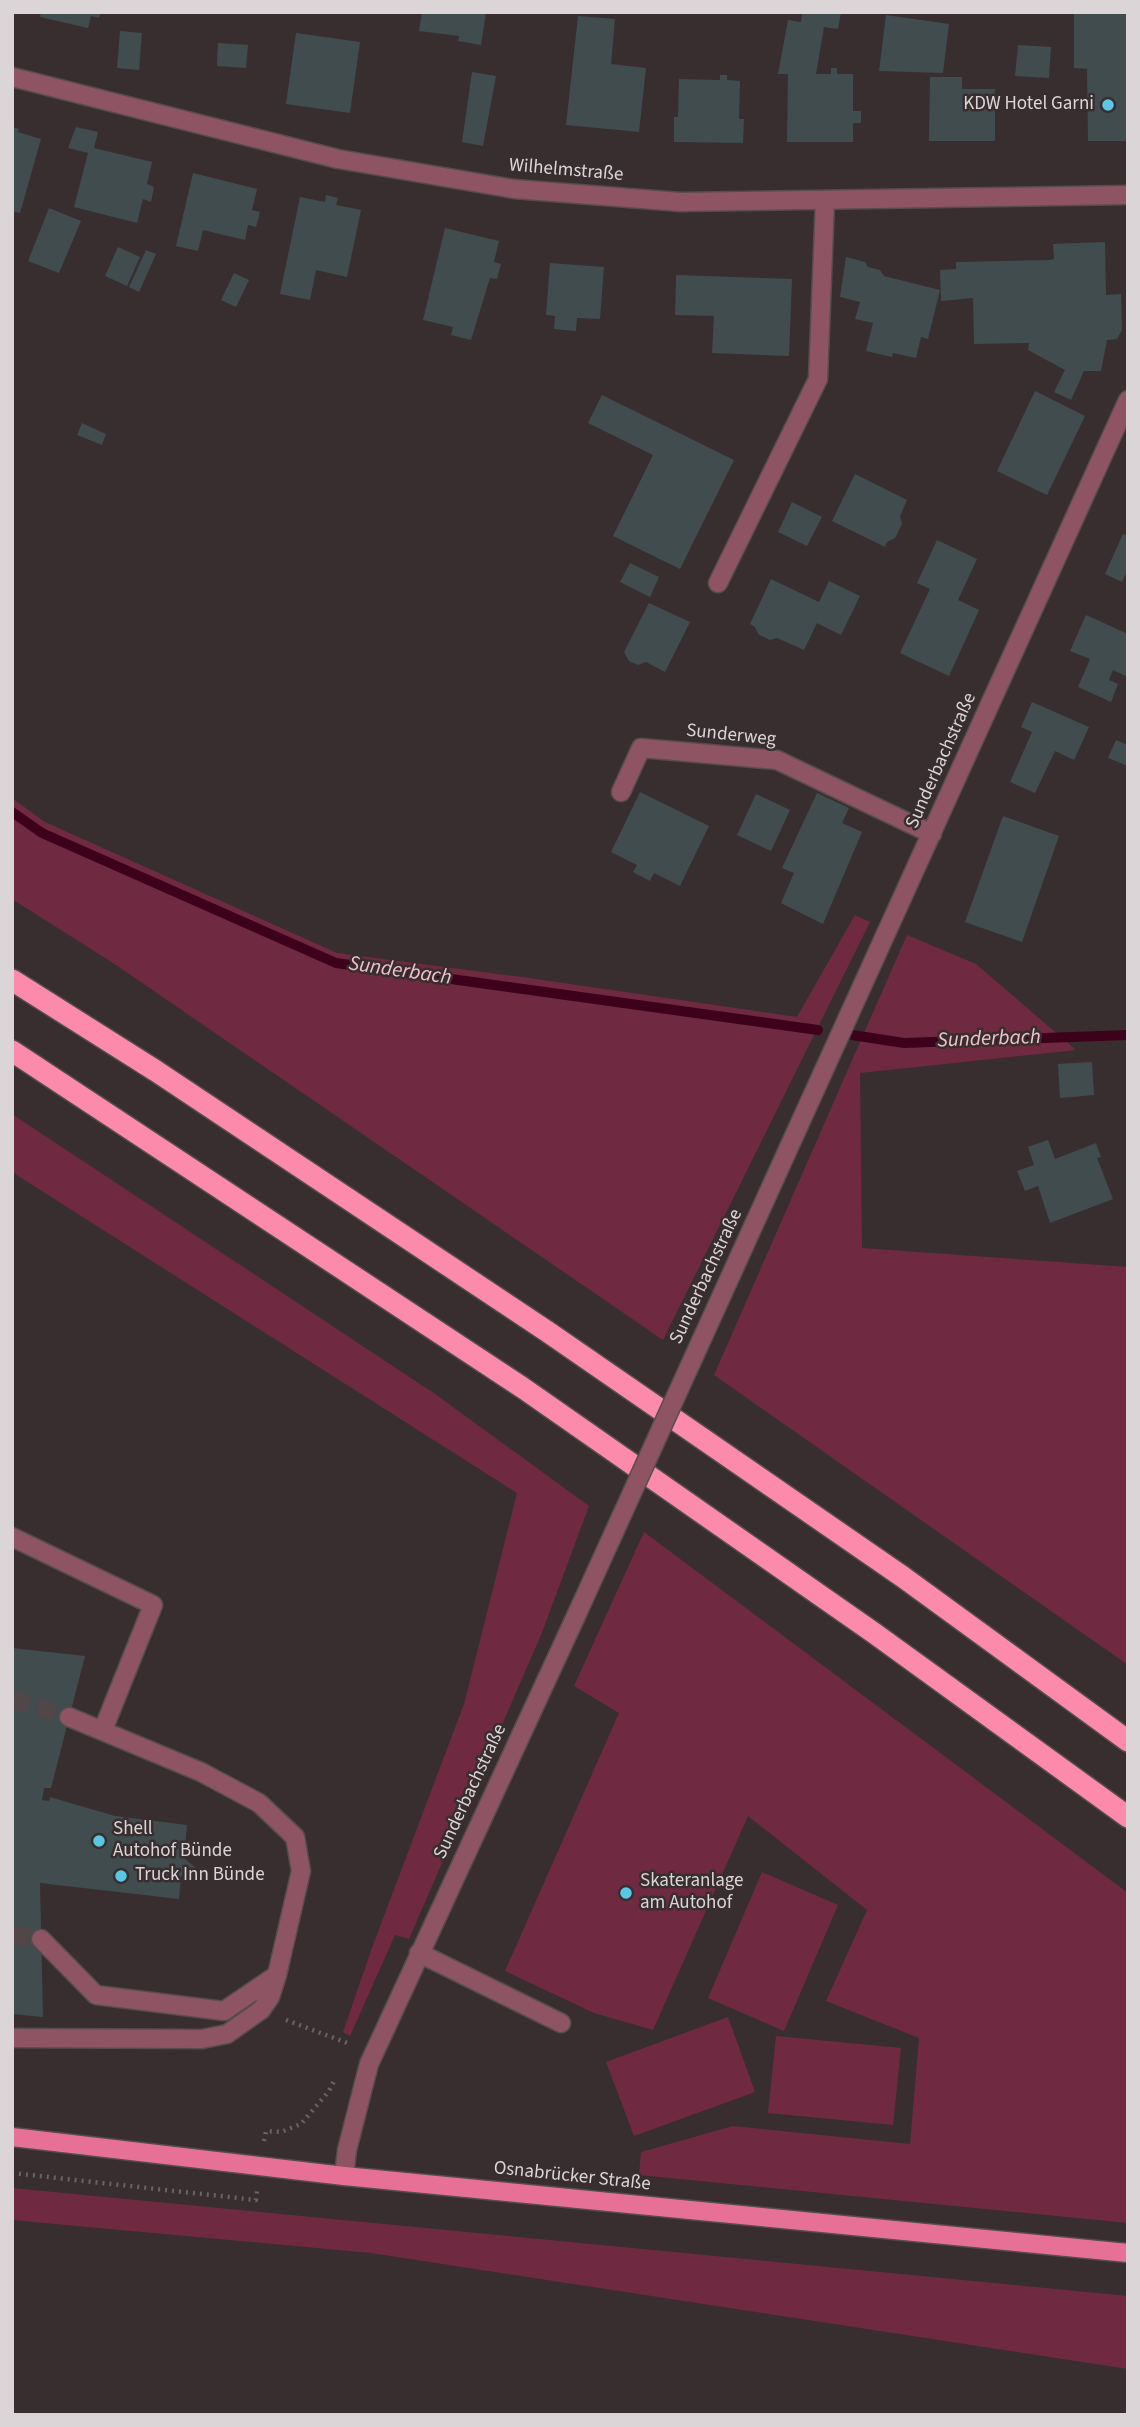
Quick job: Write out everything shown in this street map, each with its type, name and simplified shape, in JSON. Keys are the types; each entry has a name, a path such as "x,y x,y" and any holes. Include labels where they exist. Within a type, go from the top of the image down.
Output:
{"highway":[{"path":"12,979 168,1079 571,1347 903,1577 1128,1741"},
{"path":"12,1051 523,1388 874,1633 1128,1817"}],"main road":[{"name":"Osnabrücker Straße","path":"12,2137 344,2176 1128,2253"}],"street":[{"name":"Wilhelmstraße","path":"12,77 338,159 514,189 680,202 1128,195"},
{"path":"718,583 818,379 825,200"},
{"name":"Sunderbachstraße","path":"344,2176 347,2150 369,2064 576,1616 1128,400"},
{"name":"Sunderweg","path":"621,792 641,748 777,760 932,834"},
{"path":"12,1537 153,1605 103,1730"},
{"path":"12,2038 202,2039 227,2034 261,2010 270,1997 301,1871 295,1837 259,1803 201,1772 69,1717"},
{"path":"41,1938 96,1996 224,2011 277,1975"},
{"path":"419,1953 561,2023"}],"path":[{"path":"316,2032 346,2043"},
{"path":"346,2054 357,2032"},
{"path":"12,2173 256,2200 266,2131 281,2132 301,2124 329,2091 338,2073"}],"shaded area":[{"path":"12,798 45,822 337,953 797,1017 855,915 870,922 663,1340 113,963 12,899"},
{"path":"907,935 976,964 1076,1050 860,1073 862,1248 1128,1267 1128,1665 714,1375"},
{"path":"12,1114 435,1394 589,1506 541,1635 409,1939 395,1935 350,2036 343,2032 464,1704 517,1493 12,1172"},
{"path":"644,1532 1128,1893 1128,2223 639,2175 641,2152 733,2126 910,2144 919,2038 826,2001 867,1910 748,1816 653,2030 594,2013 505,1971 619,1713 574,1686"},
{"path":"762,1872 838,1905 784,2031 708,1998"},
{"path":"728,2017 755,2092 634,2136 606,2062"},
{"path":"776,2036 901,2048 893,2125 768,2113"},
{"path":"12,2188 1128,2296 1128,2369 371,2253 12,2220"}],"building":[{"path":"41,12 101,12 99,18 91,16 88,28 40,17"},
{"path":"422,12 486,12 481,45 458,41 459,36 419,31"},
{"path":"802,12 841,12 838,29 824,27 816,74 831,74 831,68 837,68 837,74 853,74 853,111 861,111 861,123 853,123 853,142 787,142 788,74 778,74 788,20 801,22"},
{"name":"KDW Hotel Garni","path":"1074,12 1126,12 1128,141 1088,141 1087,69 1074,68"},
{"path":"886,15 949,24 943,73 879,71"},
{"path":"578,16 615,19 611,64 646,68 639,132 566,125"},
{"path":"120,31 142,33 139,70 117,68"},
{"path":"296,33 360,42 350,113 286,104"},
{"path":"218,43 248,45 246,68 217,66"},
{"path":"1018,45 1051,47 1049,78 1015,76"},
{"path":"472,72 496,76 483,146 462,142"},
{"path":"720,75 727,75 727,80 740,81 739,119 744,119 743,143 674,142 679,79 720,80"},
{"path":"930,77 962,77 962,89 995,89 995,141 929,141"},
{"path":"12,127 19,129 18,132 41,139 20,213 12,211"},
{"path":"76,127 98,132 94,148 152,162 147,184 154,187 151,202 143,199 137,223 74,207 88,153 68,148"},
{"path":"193,173 257,189 252,210 260,212 256,227 248,225 245,240 203,230 198,251 176,246"},
{"path":"326,195 338,198 336,205 361,210 347,277 316,270 310,300 280,294 300,197 325,202"},
{"path":"49,208 81,221 59,273 28,261"},
{"path":"445,228 499,241 494,262 501,264 497,279 490,278 471,340 451,335 453,327 423,320"},
{"path":"1105,242 1106,295 1121,294 1122,330 1117,339 1107,340 1101,371 1084,371 1071,400 1054,392 1065,370 1028,350 1029,343 974,344 973,298 941,301 940,270 956,269 956,262 1050,260 1054,259 1053,244"},
{"path":"118,247 140,257 127,286 105,276"},
{"path":"146,250 156,254 139,292 129,287"},
{"path":"846,257 865,262 868,267 880,270 884,276 940,290 928,339 921,337 916,358 893,353 892,357 866,351 873,323 855,319 860,302 840,297"},
{"path":"550,263 604,267 600,319 577,318 576,331 554,329 555,316 546,315"},
{"path":"234,273 249,280 236,307 221,300"},
{"path":"676,275 792,279 789,356 712,353 714,316 675,315"},
{"path":"1035,391 1085,416 1047,495 997,471"},
{"path":"602,395 734,460 680,569 613,536 653,455 588,423"},
{"path":"82,423 106,434 102,445 77,435"},
{"path":"855,474 907,500 900,516 902,524 895,538 887,542 885,547 832,521"},
{"path":"792,502 822,517 807,546 778,532"},
{"path":"1123,534 1128,536 1128,577 1125,575 1122,582 1105,574"},
{"path":"937,540 977,559 958,600 979,610 949,676 900,653 930,589 917,583"},
{"path":"630,563 659,577 650,597 620,582"},
{"path":"771,579 819,602 829,581 860,596 841,635 817,623 804,650 777,638 770,640 758,634 750,624"},
{"path":"649,603 690,622 665,672 646,662 638,665 629,661 624,652"},
{"path":"1086,615 1128,634 1128,677 1113,670 1109,680 1118,684 1111,702 1078,687 1090,659 1070,651"},
{"path":"1032,702 1089,727 1074,760 1055,751 1035,793 1010,782 1032,732 1021,727"},
{"path":"1116,740 1128,745 1128,766 1108,758"},
{"path":"640,792 709,826 680,886 654,873 650,881 633,872 637,865 611,852"},
{"path":"817,793 849,808 842,823 862,832 823,924 781,903 794,873 782,868"},
{"path":"756,794 790,810 771,851 737,835"},
{"path":"1003,816 1059,836 1022,942 965,922"},
{"path":"1092,1062 1094,1095 1060,1098 1058,1064"},
{"path":"1048,1140 1055,1159 1096,1143 1101,1157 1097,1158 1113,1199 1050,1223 1038,1186 1025,1191 1017,1171 1034,1165 1028,1147"},
{"name":"Shell Autohof Bünde","path":"12,1648 85,1656 51,1788 44,1788 42,1800 49,1801 50,1797 115,1816 187,1825 184,1858 203,1874 201,1878 181,1876 179,1899 40,1883 43,2017 12,2014"}],"waterway":[{"name":"Sunderbach","path":"12,812 42,833 336,963 818,1030"},
{"name":"Sunderbach","path":"852,1035 904,1043 1128,1035"}],"tunnel":[{"path":"12,1699 69,1717"},
{"path":"12,1934 41,1939"}],"place":[{"name":"KDW Hotel Garni","path":"1108,105"},
{"name":"Shell Autohof Bünde","path":"99,1841"},
{"name":"Truck Inn Bünde","path":"121,1876"},
{"name":"Skateranlage am Autohof","path":"626,1893"}]}
